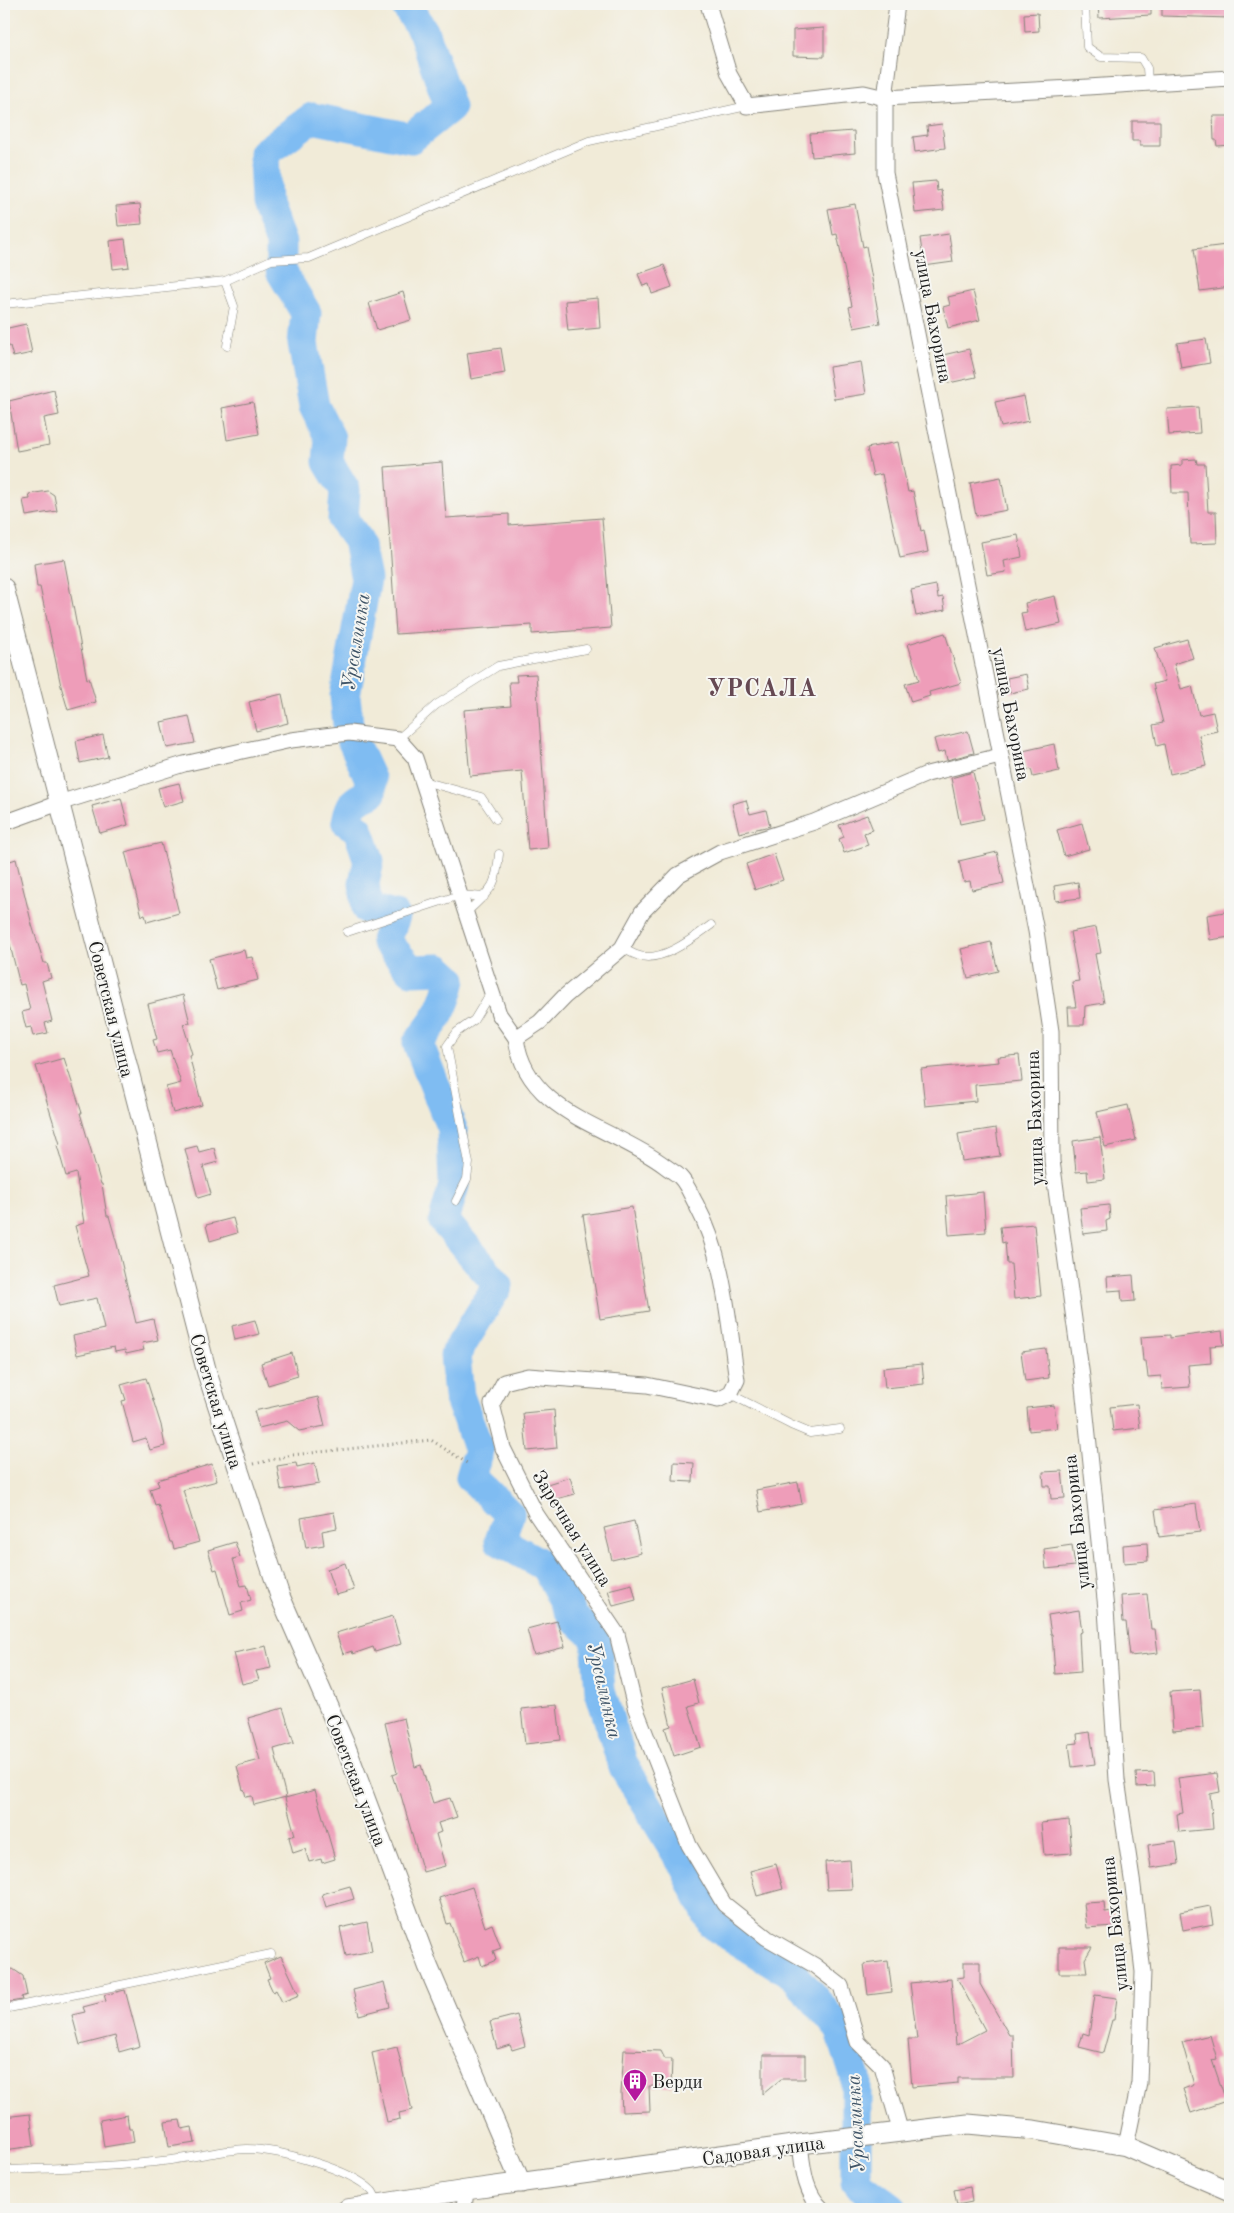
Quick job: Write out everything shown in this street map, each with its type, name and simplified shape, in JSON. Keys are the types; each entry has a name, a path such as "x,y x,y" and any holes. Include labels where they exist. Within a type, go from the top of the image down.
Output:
{"street":[{"path":"708,4 730,74 747,106 864,93 885,98 1230,78"},
{"name":"улица Бахорина","path":"897,4 885,98 885,173 1036,931 1051,1031 1052,1161 1082,1376 1106,1608 1117,1780 1133,1886 1143,1972 1139,2083 1126,2146"},
{"name":"Советская улица","path":"4,588 206,1373 236,1468 280,1596 346,1746 428,1966 521,2183"},
{"path":"4,823 59,803 184,764 291,740 349,732 398,739 415,758 499,1014 516,1038 518,1053 530,1080 563,1110 650,1155 680,1178 708,1226 722,1272 737,1380 730,1394"},
{"path":"516,1038 540,1022 564,998 622,948 642,912 678,875 720,852 814,822 927,774 1000,756"},
{"name":"Заречная улица","path":"730,1394 718,1400 647,1385 528,1376 504,1382 492,1404 503,1448 536,1514 617,1634 634,1707 689,1845 724,1904 767,1938 814,1965 841,1986 858,2042 882,2066 901,2133"},
{"name":"Садовая улица","path":"347,2209 466,2190 800,2144 968,2124 1034,2130 1126,2146 1230,2191"},
{"path":"800,2144 804,2177 814,2202 822,2209"},
{"path":"464,2209 466,2190"}],"lane":[{"path":"1085,4 1088,47 1101,57 1140,58 1147,68 1148,82"},
{"path":"4,304 225,281 271,260 309,258 589,141 747,106"},
{"path":"225,281 234,306 227,346"},
{"path":"398,739 436,706 498,666 586,649"},
{"path":"423,781 481,797 496,819"},
{"path":"466,912 492,889 497,873 499,854"},
{"path":"348,932 460,895 484,897"},
{"path":"622,948 640,956 656,956 685,944 711,925"},
{"path":"456,1201 467,1178 469,1163 447,1046 457,1032 474,1020 492,991"},
{"path":"730,1394 810,1433 840,1430"},
{"path":"4,2009 271,1954"},
{"path":"4,2170 75,2168 170,2160 247,2149 280,2154 320,2164 352,2177 372,2192 379,2205"}],"path":[{"path":"236,1468 292,1456 431,1440 467,1463"}],"building":[{"path":"1098,4 1151,4 1151,15 1099,18"},
{"path":"1162,4 1230,4 1230,18 1162,16"},
{"path":"1038,13 1039,31 1025,32 1024,14"},
{"path":"824,28 824,57 793,56 793,30"},
{"path":"1213,116 1230,116 1230,145 1217,146 1216,140 1214,140"},
{"path":"1132,121 1160,121 1160,146 1140,146 1140,141 1132,141"},
{"path":"942,124 945,148 915,152 913,137 928,135 927,126"},
{"path":"854,131 855,153 812,157 810,134"},
{"path":"936,181 937,191 941,190 944,210 915,213 912,183"},
{"path":"140,204 142,224 118,226 116,206"},
{"path":"855,204 863,247 866,246 880,323 854,328 849,307 852,306 837,234 833,235 828,209"},
{"path":"949,234 953,262 924,266 920,238"},
{"path":"125,239 129,267 113,269 110,241"},
{"path":"1226,245 1230,287 1200,291 1194,249"},
{"path":"664,265 672,287 652,294 649,284 643,286 638,274"},
{"path":"973,291 980,320 948,328 943,307 950,305 948,297"},
{"path":"403,292 411,320 377,330 369,303"},
{"path":"598,298 600,328 568,331 565,301"},
{"path":"26,324 32,353 13,357 10,346 4,347 4,329"},
{"path":"1206,339 1210,363 1181,368 1177,343"},
{"path":"501,348 505,373 471,379 467,353"},
{"path":"969,349 976,377 949,383 943,355"},
{"path":"861,362 866,394 834,399 829,367"},
{"path":"54,390 59,415 44,418 49,445 17,451 9,401"},
{"path":"1024,396 1029,421 1001,427 995,402"},
{"path":"253,402 259,434 227,440 222,408"},
{"path":"1198,407 1200,433 1169,435 1167,409"},
{"path":"898,442 908,492 913,491 921,531 924,530 928,552 900,558 882,474 873,476 867,448"},
{"path":"1196,459 1197,464 1205,464 1208,512 1216,512 1217,543 1190,544 1188,493 1172,493 1171,466 1182,465 1182,460"},
{"path":"442,462 446,518 509,514 509,525 602,518 611,628 532,634 532,625 396,634 385,467"},
{"path":"1001,477 1007,510 976,516 970,483"},
{"path":"48,491 54,495 57,511 26,516 23,500 30,499 29,494"},
{"path":"1018,535 1022,557 1004,561 1006,572 987,575 981,542"},
{"path":"64,559 87,679 89,678 96,702 68,710 40,587 37,587 34,564"},
{"path":"936,585 938,598 943,597 945,610 916,616 911,590"},
{"path":"1055,596 1061,624 1025,632 1021,613 1027,612 1025,603"},
{"path":"945,633 961,683 929,692 930,696 911,702 905,684 919,680 908,644"},
{"path":"1187,639 1193,658 1174,664 1181,689 1192,686 1199,715 1213,712 1217,731 1199,735 1206,766 1170,774 1164,744 1157,746 1153,725 1163,723 1153,684 1165,681 1155,648"},
{"path":"536,674 548,848 528,850 522,771 470,776 464,710 511,706 509,682 517,682 516,675"},
{"path":"1026,674 1029,689 1010,693 1007,678"},
{"path":"282,694 288,723 256,731 249,702"},
{"path":"189,716 195,743 167,748 161,722"},
{"path":"968,731 974,753 947,760 945,751 938,753 934,739"},
{"path":"103,735 108,757 80,763 76,741"},
{"path":"1054,744 1059,771 1033,777 1031,769 1027,770 1023,751"},
{"path":"973,772 984,819 960,824 951,778"},
{"path":"179,783 184,801 163,807 158,788"},
{"path":"121,798 128,825 100,833 92,806"},
{"path":"746,800 750,814 766,810 770,826 739,833 732,804"},
{"path":"867,815 873,830 864,833 868,845 844,853 839,839 844,837 839,825"},
{"path":"1082,823 1089,849 1064,856 1057,830"},
{"path":"161,843 179,913 147,922 145,915 142,916 125,852"},
{"path":"997,852 1004,883 972,890 970,881 964,882 959,861"},
{"path":"774,854 783,880 755,890 746,864"},
{"path":"16,859 32,925 44,963 47,963 51,978 42,981 52,1021 45,1023 48,1033 33,1036 31,1027 26,1028 22,1012 30,1010 24,984 20,985 4,921 4,863"},
{"path":"1078,882 1080,898 1056,901 1054,886"},
{"path":"1230,911 1230,937 1210,940 1207,915"},
{"path":"1096,927 1101,953 1095,954 1104,1003 1085,1006 1084,1025 1069,1025 1068,1007 1076,1007 1072,982 1079,981 1070,932"},
{"path":"991,942 998,971 968,978 961,949"},
{"path":"244,950 246,958 252,957 258,980 217,990 209,959"},
{"path":"183,995 190,1023 183,1024 192,1054 189,1055 202,1105 173,1113 166,1087 181,1083 170,1050 157,1053 153,1040 157,1039 148,1004"},
{"path":"1019,1055 1022,1081 975,1085 976,1101 925,1106 921,1069 999,1062 998,1057"},
{"path":"64,1058 102,1184 107,1216 109,1216 117,1244 136,1323 153,1319 158,1340 142,1343 144,1350 126,1354 125,1350 115,1352 114,1347 77,1355 73,1336 104,1329 97,1298 59,1306 54,1285 89,1276 75,1226 84,1223 76,1173 66,1176 57,1145 60,1144 36,1066"},
{"path":"1128,1105 1136,1140 1105,1147 1097,1112"},
{"path":"996,1128 1000,1156 962,1161 958,1134"},
{"path":"1100,1137 1105,1179 1088,1181 1087,1171 1076,1172 1073,1141"},
{"path":"197,1146 199,1152 214,1148 218,1162 203,1166 211,1194 198,1198 185,1149"},
{"path":"983,1192 986,1232 949,1235 946,1196"},
{"path":"1109,1205 1110,1219 1106,1221 1107,1231 1083,1234 1080,1208"},
{"path":"632,1207 649,1311 600,1319 583,1215"},
{"path":"233,1218 237,1233 210,1241 206,1225"},
{"path":"1034,1224 1041,1296 1014,1299 1011,1264 1007,1264 1005,1242 1002,1243 1000,1227"},
{"path":"1133,1275 1135,1301 1122,1302 1121,1290 1108,1291 1107,1277"},
{"path":"255,1320 259,1334 235,1340 232,1326"},
{"path":"1222,1331 1224,1345 1210,1346 1211,1363 1188,1365 1190,1387 1162,1389 1161,1376 1148,1377 1146,1361 1143,1361 1141,1337 1170,1335 1170,1338"},
{"path":"1046,1349 1049,1378 1025,1381 1021,1352"},
{"path":"292,1353 298,1376 268,1385 261,1363"},
{"path":"922,1364 924,1384 885,1388 883,1368"},
{"path":"146,1378 161,1425 165,1446 150,1450 146,1438 133,1442 122,1401 126,1400 121,1385"},
{"path":"318,1397 325,1426 299,1431 287,1421 259,1428 254,1411"},
{"path":"1137,1404 1140,1428 1113,1431 1110,1407"},
{"path":"1054,1405 1057,1428 1029,1431 1027,1408"},
{"path":"554,1410 557,1448 527,1451 523,1413"},
{"path":"674,1462 694,1463 693,1482 673,1481"},
{"path":"296,1463 297,1467 315,1463 319,1484 281,1490 277,1466"},
{"path":"212,1464 217,1481 183,1490 199,1542 174,1549 158,1504 155,1505 150,1489 159,1486 157,1480"},
{"path":"1062,1471 1065,1498 1051,1499 1050,1486 1044,1486 1043,1472"},
{"path":"570,1477 575,1494 549,1501 544,1485"},
{"path":"798,1482 802,1504 760,1512 756,1490"},
{"path":"1196,1504 1200,1532 1159,1537 1155,1510"},
{"path":"334,1512 337,1528 322,1531 324,1545 306,1548 301,1518"},
{"path":"634,1521 641,1553 612,1560 604,1528"},
{"path":"235,1542 240,1557 233,1559 241,1586 247,1585 251,1600 241,1603 243,1611 230,1615 217,1569 214,1570 208,1550"},
{"path":"1147,1543 1148,1561 1124,1563 1123,1545"},
{"path":"1072,1545 1075,1566 1046,1569 1044,1549"},
{"path":"345,1563 354,1590 336,1595 327,1569"},
{"path":"632,1584 636,1600 613,1606 608,1590"},
{"path":"1147,1594 1151,1629 1155,1629 1158,1653 1130,1656 1126,1622 1123,1622 1121,1596"},
{"path":"1079,1610 1082,1632 1079,1633 1081,1672 1055,1674 1052,1634 1048,1615"},
{"path":"393,1616 401,1644 375,1652 373,1647 353,1654 352,1651 343,1654 336,1633"},
{"path":"557,1621 565,1647 534,1655 527,1629"},
{"path":"266,1646 271,1668 256,1671 259,1680 242,1684 234,1653"},
{"path":"693,1679 699,1703 688,1706 701,1747 674,1756 665,1728 671,1726 662,1688"},
{"path":"1200,1690 1203,1728 1173,1731 1170,1692"},
{"path":"557,1705 561,1740 525,1744 521,1709"},
{"path":"283,1708 294,1743 274,1749 286,1797 254,1805 252,1796 246,1797 237,1766 260,1760 248,1718"},
{"path":"404,1718 415,1767 421,1765 433,1803 450,1798 457,1817 438,1823 441,1832 436,1834 445,1866 423,1872 400,1792 398,1793 392,1775 397,1773 385,1723"},
{"path":"1090,1732 1095,1764 1072,1767 1069,1744 1078,1743 1077,1734"},
{"path":"1154,1772 1155,1786 1137,1787 1136,1773"},
{"path":"1217,1773 1220,1792 1210,1794 1213,1829 1179,1832 1177,1814 1183,1813 1178,1778"},
{"path":"315,1790 335,1859 322,1863 321,1859 309,1862 305,1849 293,1853 289,1837 295,1835 285,1798"},
{"path":"1069,1820 1072,1853 1044,1855 1041,1823"},
{"path":"1176,1841 1179,1864 1151,1868 1148,1845"},
{"path":"850,1860 852,1889 827,1890 825,1862"},
{"path":"776,1864 783,1889 757,1896 750,1871"},
{"path":"350,1886 354,1899 326,1907 322,1894"},
{"path":"472,1887 485,1927 492,1924 501,1948 493,1951 496,1960 482,1966 479,1956 464,1962 450,1923 447,1924 439,1898"},
{"path":"1104,1902 1105,1912 1113,1911 1114,1926 1087,1928 1084,1903"},
{"path":"1210,1906 1213,1924 1183,1930 1180,1912"},
{"path":"367,1922 372,1951 346,1956 340,1928"},
{"path":"1059,1947 1092,1947 1085,1959 1087,1973 1059,1973"},
{"path":"281,1956 299,1995 282,2002 276,1990 273,1992 267,1979 270,1978 264,1963"},
{"path":"888,1961 892,1992 868,1995 864,1964"},
{"path":"964,1962 980,1962 980,1984 1009,2035 1013,2035 1014,2078 958,2078 958,2083 912,2087 908,2039 917,2039 910,1983 951,1979 956,2045 985,2030 957,1978 964,1977"},
{"path":"13,1969 23,1976 27,1995 21,1997 22,2000 4,2003 4,1971"},
{"path":"384,1982 390,2007 359,2015 353,1990"},
{"path":"125,1990 140,2046 119,2052 115,2036 80,2045 72,2015 85,2012 83,2007 106,2001 104,1995"},
{"path":"1095,1995 1117,1998 1114,2020 1112,2020 1103,2053 1079,2047 1083,2033 1089,2035"},
{"path":"517,2015 525,2046 512,2050 510,2045 497,2049 490,2022"},
{"path":"1210,2035 1217,2059 1212,2060 1226,2101 1191,2113 1183,2089 1194,2085 1182,2042"},
{"path":"397,2047 412,2110 399,2113 400,2119 387,2122 372,2053"},
{"path":"624,2050 661,2051 665,2059 672,2059 671,2087 649,2086 650,2111 622,2112 621,2093"},
{"path":"763,2055 805,2055 805,2079 781,2079 763,2094"},
{"path":"30,2114 34,2146 4,2150 4,2117"},
{"path":"127,2115 129,2129 132,2129 134,2142 104,2147 100,2120"},
{"path":"180,2120 182,2129 192,2127 195,2143 169,2147 165,2122"},
{"path":"970,2187 972,2202 957,2205 954,2190"}],"waterway":[{"name":"Урсалинка","path":"405,4 423,31 450,107 411,138 312,118 264,153 266,204 281,243 281,271 306,313 303,343 314,406 330,438 328,462 345,490 343,520 358,540 366,579 345,696 349,733 371,781 371,793 360,798 351,806 347,822 358,829 369,861 364,883 367,909 395,916 386,941 411,970 439,969 451,980 446,999 439,1014 418,1043 452,1129 454,1185 444,1221 498,1285 455,1355 459,1396 479,1450 471,1477 509,1514 500,1541 545,1566 574,1618 596,1637 600,1691 623,1765 685,1867 713,1925 794,1975 840,2029 856,2078 856,2182 892,2209"}],"place":[{"name":"Верди","path":"635,2102"}],"district":[{"name":"УРСАЛА","path":"762,688"}]}
